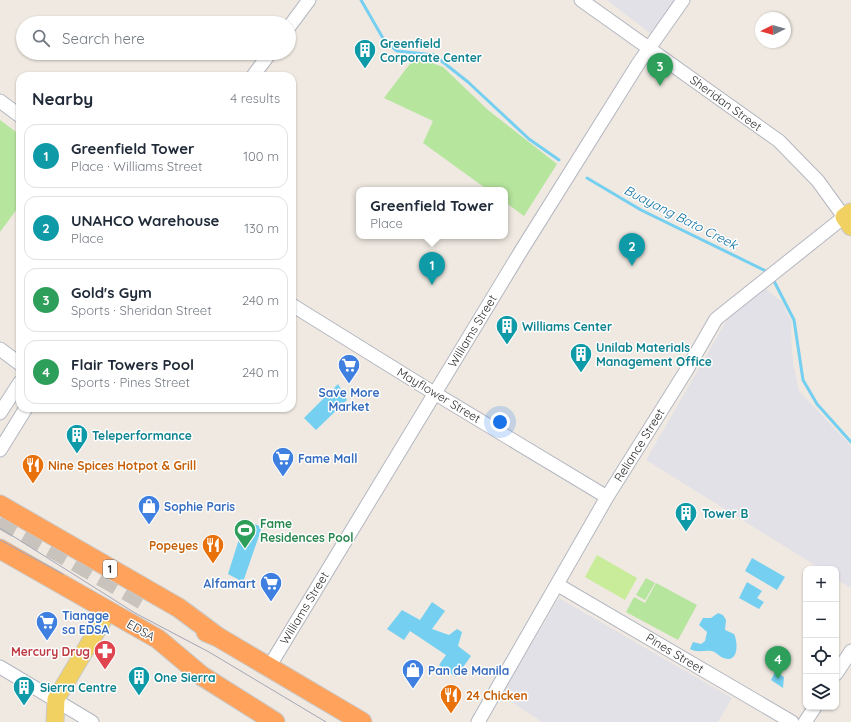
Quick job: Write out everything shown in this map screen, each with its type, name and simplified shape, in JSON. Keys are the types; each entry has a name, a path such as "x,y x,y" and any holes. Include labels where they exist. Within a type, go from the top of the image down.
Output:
{"highway":[{"name":"1","path":"0,504 179,608 218,637 362,722"},
{"name":"EDSA","path":"0,549 158,639 202,676 275,722"},
{"path":"0,564 152,651 202,676"},
{"name":"1","path":"144,601 173,617 218,637"}],"main road":[{"path":"55,722 56,699 102,622"}],"street":[{"path":"296,18 310,0"},
{"name":"Sheridan Street","path":"582,0 779,141 818,181 849,219"},
{"name":"Williams Street","path":"269,667 521,251 649,48 683,0"},
{"path":"256,72 265,60"},
{"path":"0,101 16,113"},
{"name":"Reliance Street","path":"478,722 533,624 558,585 607,497 686,371 716,319 849,219"},
{"name":"Mayflower Street","path":"296,306 607,497"},
{"path":"0,349 16,361"},
{"path":"0,413 16,388"},
{"path":"0,450 24,412"},
{"name":"Pines Street","path":"558,585 792,722"},
{"path":"839,669 851,651"},
{"path":"0,667 56,699 92,722"},
{"path":"805,722 812,710"}],"shaded area":[{"path":"607,0 675,0 651,34"},
{"path":"761,285 782,302 792,323 791,334 793,363 799,391 851,446 851,588 839,581 839,566 816,566 646,460 728,318"},
{"path":"559,598 732,698 718,722 542,722 501,695"}],"green space":[{"path":"415,57 443,67 488,110 557,164 524,216 508,204 508,187 484,187 423,143 433,121 384,98"},
{"path":"0,120 16,132 16,210 0,232"},
{"path":"597,555 637,578 625,600 585,577"},
{"path":"646,578 655,583 645,600 636,595"},
{"path":"656,583 697,605 678,640 626,612 634,597 645,603"}],"water":[{"path":"338,384 347,400 316,430 304,418"},
{"name":"Fame Residences Pool","path":"245,520 262,527 243,582 228,574"},
{"path":"752,558 785,577 777,590 745,571"},
{"path":"747,582 762,591 757,598 764,602 759,609 739,598"},
{"path":"432,602 445,611 432,629 449,635 457,629 462,632 458,646 471,656 456,677 439,665 446,655 410,631 404,640 387,629 402,610 420,620"},
{"path":"718,613 723,615 726,620 725,630 734,634 735,637 737,646 735,655 729,659 722,657 713,651 698,651 690,649 693,642 701,644 705,641 707,632 699,625 703,618 711,618"},
{"path":"775,672 784,677 783,688 771,680"}],"waterway":[{"name":"Buayang Bato Creek","path":"361,0 384,40 397,51 434,55 468,82 529,139 559,160"},
{"name":"Buayang Bato Creek","path":"587,178 641,210 768,272"},
{"name":"Buayang Bato Creek","path":"774,281 794,320 803,380 817,404 851,442"}],"tunnel":[{"path":"0,519 144,601"}],"tram line":[{"path":"0,528 135,613 209,652 326,722"},
{"path":"0,540 63,574"}],"place":[{"name":"Greenfield Corporate Center","path":"365,70"},
{"name":"Gold's Gym","path":"660,86"},
{"name":"UNAHCO Warehouse","path":"632,266"},
{"name":"Greenfield Tower","path":"432,285"},
{"name":"Williams Center","path":"507,346"},
{"name":"Unilab Materials Management Office","path":"581,374"},
{"name":"Save More Market","path":"349,384"},
{"name":"Teleperformance","path":"77,454"},
{"name":"Fame Mall","path":"283,478"},
{"name":"Nine Spices Hotpot & Grill","path":"33,484"},
{"name":"Sophie Paris","path":"149,526"},
{"name":"Tower B","path":"686,532"},
{"name":"Fame Residences Pool","path":"245,550"},
{"name":"Popeyes","path":"213,564"},
{"name":"Alfamart","path":"271,602"},
{"name":"Tiangge sa EDSA","path":"47,642"},
{"name":"Mercury Drug","path":"105,670"},
{"name":"Flair Towers Pool","path":"778,679"},
{"name":"Pan de Manila","path":"413,690"},
{"name":"One Sierra","path":"139,696"},
{"name":"Sierra Centre","path":"24,706"},
{"name":"24 Chicken","path":"451,714"}]}
